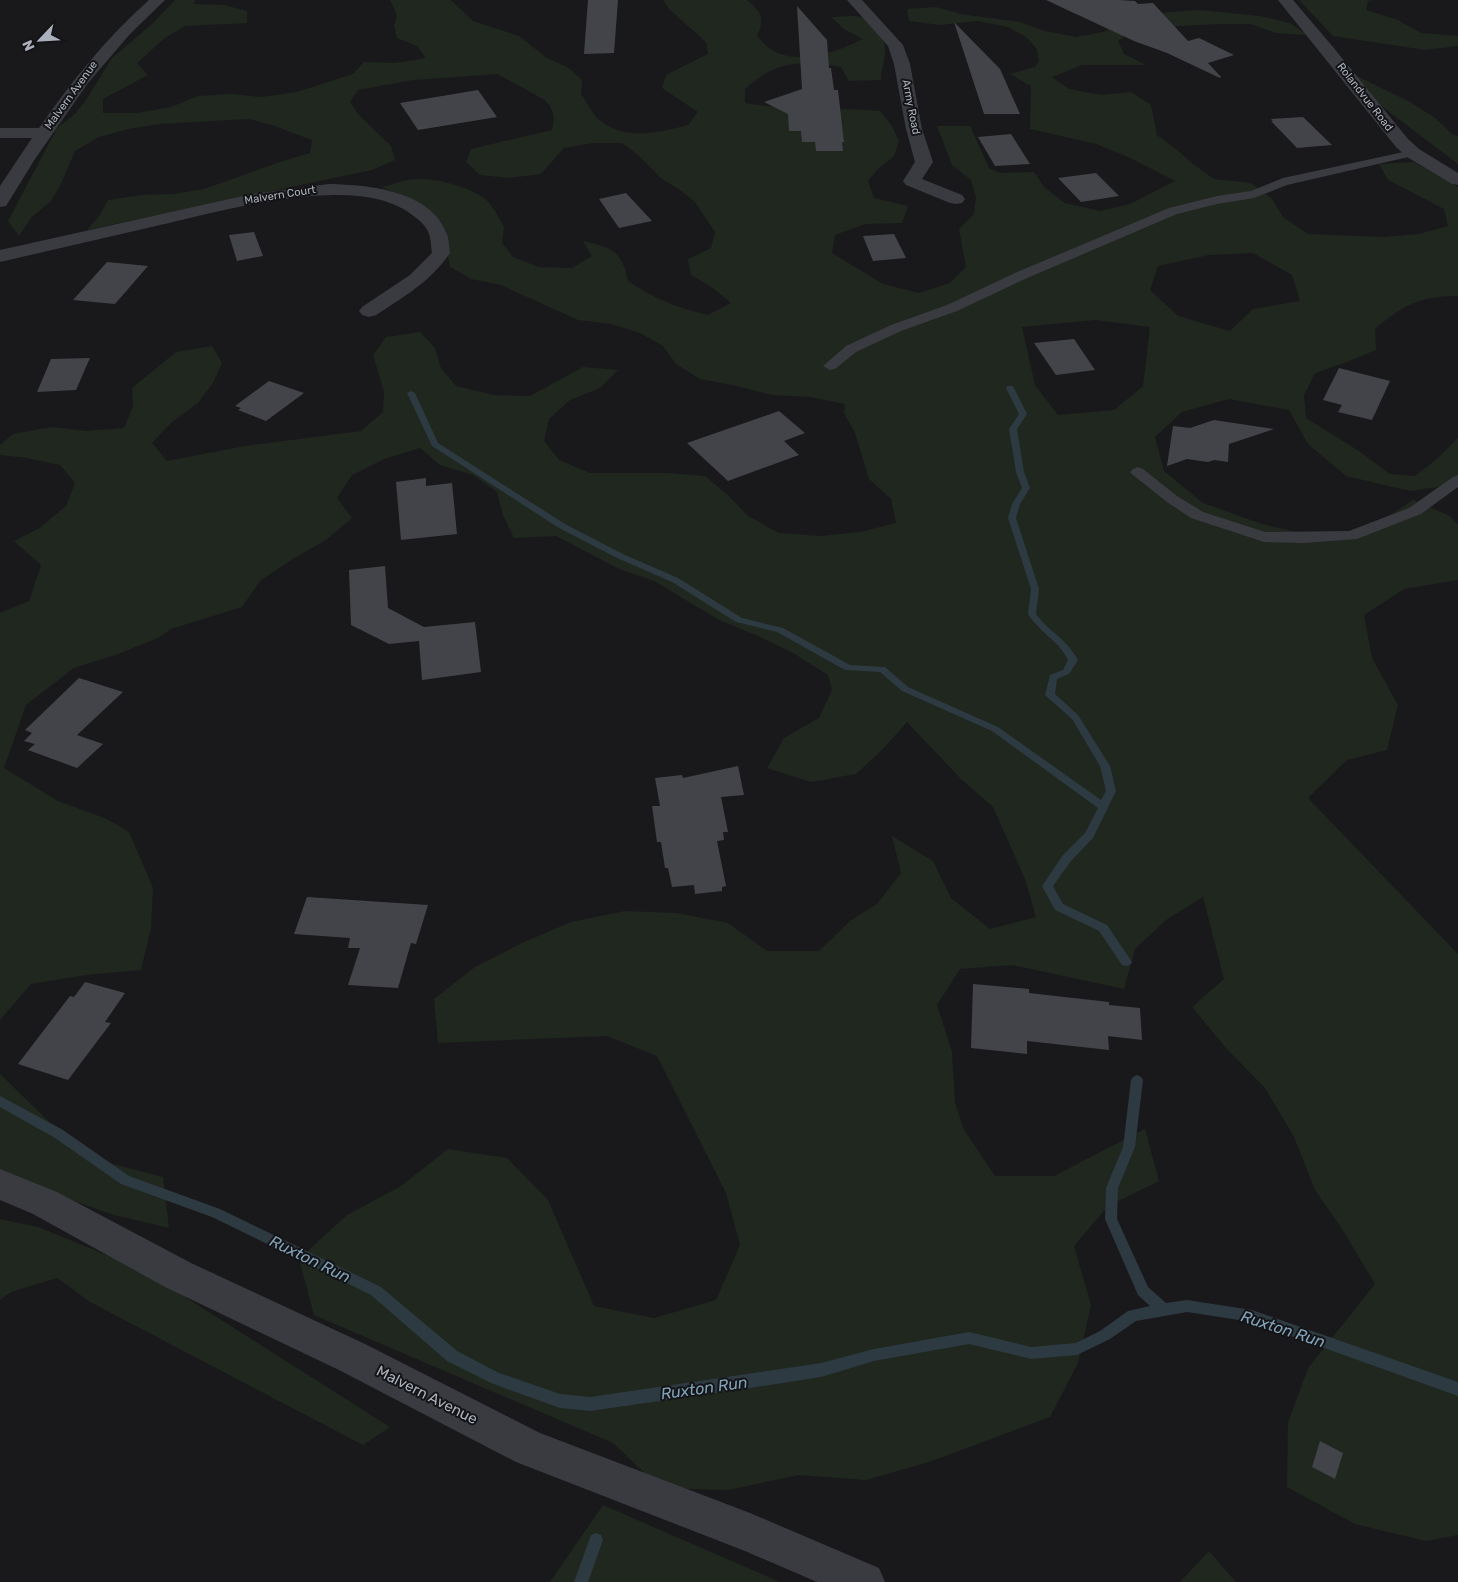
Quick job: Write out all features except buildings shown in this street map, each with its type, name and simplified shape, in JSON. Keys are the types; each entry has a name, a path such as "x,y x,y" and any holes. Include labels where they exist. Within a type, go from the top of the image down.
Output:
{"street":[{"name":"Malvern Avenue","path":"0,202 43,133 91,67 128,26 158,0"},
{"name":"Army Road","path":"854,0 895,46 902,64 914,130 924,162 912,181 956,199"},
{"name":"Rolandvue Road","path":"1285,0 1328,50 1402,143 1413,153 1458,180"},
{"path":"0,133 43,133"},
{"name":"Malvern Court","path":"0,256 252,199 306,190 352,190 395,198 412,206 429,219 438,234 441,253 431,268 411,284 369,311"},
{"name":"Malvern Avenue","path":"0,1184 45,1203 178,1275 352,1357 530,1448 750,1533 865,1582"}],"lane":[{"path":"830,366 851,349 896,328 952,308 1028,272 1173,211 1217,200 1254,194 1283,182 1413,153"},
{"path":"1138,472 1172,500 1197,515 1264,537 1304,538 1351,536 1415,511 1458,480"}],"shaded area":[{"path":"175,0 195,0 194,4 224,5 247,11 247,23 185,26 165,38 137,63 148,75 103,99 103,113 137,113 171,107 198,96 231,94 262,97 297,92 353,74 364,62 395,63 426,58 417,46 397,38 394,26 397,15 390,0 451,0 473,21 519,36 547,58 569,68 582,80 581,94 593,113 602,122 622,131 644,133 688,125 698,112 662,88 666,75 708,54 706,42 669,9 663,0 747,0 756,8 761,16 761,24 757,36 768,47 779,53 791,56 816,56 829,53 863,39 844,29 831,17 860,17 876,28 884,42 885,53 881,80 849,81 841,67 813,64 789,65 767,73 745,89 745,103 779,107 880,111 892,126 899,141 894,156 877,170 868,181 874,198 908,206 902,223 865,224 835,235 832,253 883,284 919,293 950,283 966,267 959,229 974,214 976,197 971,180 952,165 937,126 970,126 989,168 1000,173 1034,172 1045,188 1065,203 1100,211 1130,204 1175,181 1126,156 1096,144 1030,129 1031,86 1010,74 1035,67 1039,61 1037,49 1026,37 1008,27 978,21 940,25 909,21 907,9 936,7 961,14 1020,22 1045,31 1076,37 1103,32 1144,17 1168,12 1199,10 1260,16 1290,23 1307,35 1276,33 1250,24 1161,27 1133,31 1118,41 1124,54 1146,65 1082,65 1052,77 1069,89 1101,95 1131,92 1151,105 1157,135 1193,164 1214,179 1251,183 1272,199 1283,217 1308,234 1383,237 1419,234 1448,226 1444,209 1388,180 1379,164 1414,162 1458,187 1458,296 1422,300 1394,314 1375,329 1376,350 1315,373 1304,395 1306,418 1359,451 1390,474 1415,476 1438,458 1458,438 1458,484 1410,491 1346,476 1308,444 1289,410 1229,399 1182,412 1155,437 1164,471 1203,503 1262,524 1326,539 1377,524 1413,500 1450,516 1458,525 1458,580 1404,589 1364,615 1372,658 1398,705 1387,750 1347,760 1308,798 1458,954 1458,1535 1426,1541 1355,1524 1287,1487 1288,1423 1308,1368 1375,1284 1342,1229 1315,1190 1294,1137 1265,1088 1226,1048 1192,1007 1224,979 1203,897 1166,920 1135,949 1124,989 1012,965 960,969 937,1005 952,1052 955,1102 963,1128 995,1176 1054,1176 1145,1129 1159,1181 1108,1206 1074,1246 1091,1305 1078,1363 1050,1417 929,1462 866,1480 799,1475 728,1490 660,1488 613,1443 314,1315 299,1259 347,1215 401,1186 448,1149 507,1158 548,1200 594,1306 654,1318 716,1300 740,1245 726,1193 657,1056 607,1036 438,1043 434,999 475,967 522,943 571,922 625,911 677,913 728,923 767,951 819,951 851,920 877,904 901,873 892,836 933,861 951,898 990,929 1036,917 1025,879 993,807 961,779 907,722 884,748 856,774 811,782 767,768 784,738 819,718 832,690 828,675 793,653 719,620 654,581 619,569 556,536 514,538 503,515 497,492 473,475 440,465 420,448 384,459 352,475 337,498 352,518 326,540 260,581 242,607 171,629 158,638 118,654 74,668 26,705 4,768 58,801 107,819 129,832 153,888 151,928 141,970 86,975 31,984 0,1020 0,613 29,601 41,565 14,541 40,528 66,506 75,483 60,465 0,455 0,445 13,434 51,427 86,431 124,428 133,407 132,388 176,352 212,346 222,363 213,383 198,403 172,422 152,443 167,461 245,446 361,431 383,412 384,392 373,355 386,337 420,332 435,348 441,368 456,386 494,395 530,396 583,367 618,370 600,388 570,400 549,419 544,441 559,460 590,473 667,473 705,476 728,495 748,516 779,533 821,536 860,532 896,523 891,499 869,479 855,433 844,413 845,404 810,397 772,395 700,379 676,364 663,346 640,333 611,324 578,320 501,285 471,279 450,267 447,252 447,232 437,218 403,196 382,187 406,181 427,179 458,186 477,194 487,201 498,216 504,227 502,243 513,257 539,267 572,268 592,256 583,241 608,248 614,252 622,262 628,281 666,302 708,315 731,303 713,288 691,275 688,259 711,248 715,232 695,202 662,179 637,154 622,143 593,143 564,148 541,174 509,178 480,175 466,162 471,149 552,130 553,114 545,100 497,74 413,80 358,90 350,102 358,114 391,146 395,160 372,170 87,230 100,215 108,200 204,189 310,153 312,140 272,125 249,119 159,124 99,137 75,151 61,184 51,201 31,218 19,236 8,221 57,128 75,114 86,100 112,58 151,25","holes":["1253,253 1292,275 1300,301 1253,309 1230,331 1178,316 1150,290 1158,266 1209,255","1095,320 1150,327 1143,386 1114,410 1058,415 1035,385 1022,327"]},
{"path":"1299,0 1372,0 1368,1 1366,10 1398,20 1421,33 1458,36 1458,46 1425,50 1333,36"},
{"path":"1353,74 1410,102 1434,117 1453,135 1458,136 1458,164 1380,105"},
{"path":"0,1074 65,1137 109,1163 163,1177 169,1228 114,1215 0,1175"},
{"path":"0,1219 38,1227 141,1269 390,1427 363,1445 90,1302 57,1278 11,1292 0,1300"},
{"path":"603,1505 780,1582 550,1582"},
{"path":"1209,1551 1236,1582 1180,1582"}],"waterway":[{"path":"1010,388 1023,414 1013,429 1020,472 1026,488 1016,504 1012,518 1035,589 1032,614 1039,624 1056,637 1069,652 1073,660 1066,672 1053,677 1050,695 1075,717 1105,766 1111,791 1103,806"},
{"path":"411,393 435,444 562,526 620,556 675,580 739,620 780,630 848,668 882,669 905,689 995,729 1103,806"},
{"path":"1103,806 1089,835 1067,858 1047,886 1059,907 1103,928 1126,962"},
{"path":"1137,1080 1129,1147 1112,1188 1111,1219 1143,1291 1164,1310"},
{"name":"Ruxton Run","path":"0,1101 59,1134 125,1180 216,1213 376,1291 452,1356 496,1378 560,1401 590,1404 750,1381 821,1370 874,1355 969,1338 1031,1353 1077,1349 1105,1335 1133,1315 1164,1310"},
{"name":"Ruxton Run","path":"1164,1310 1187,1306 1252,1316 1458,1389"},
{"path":"581,1582 596,1540"}]}
